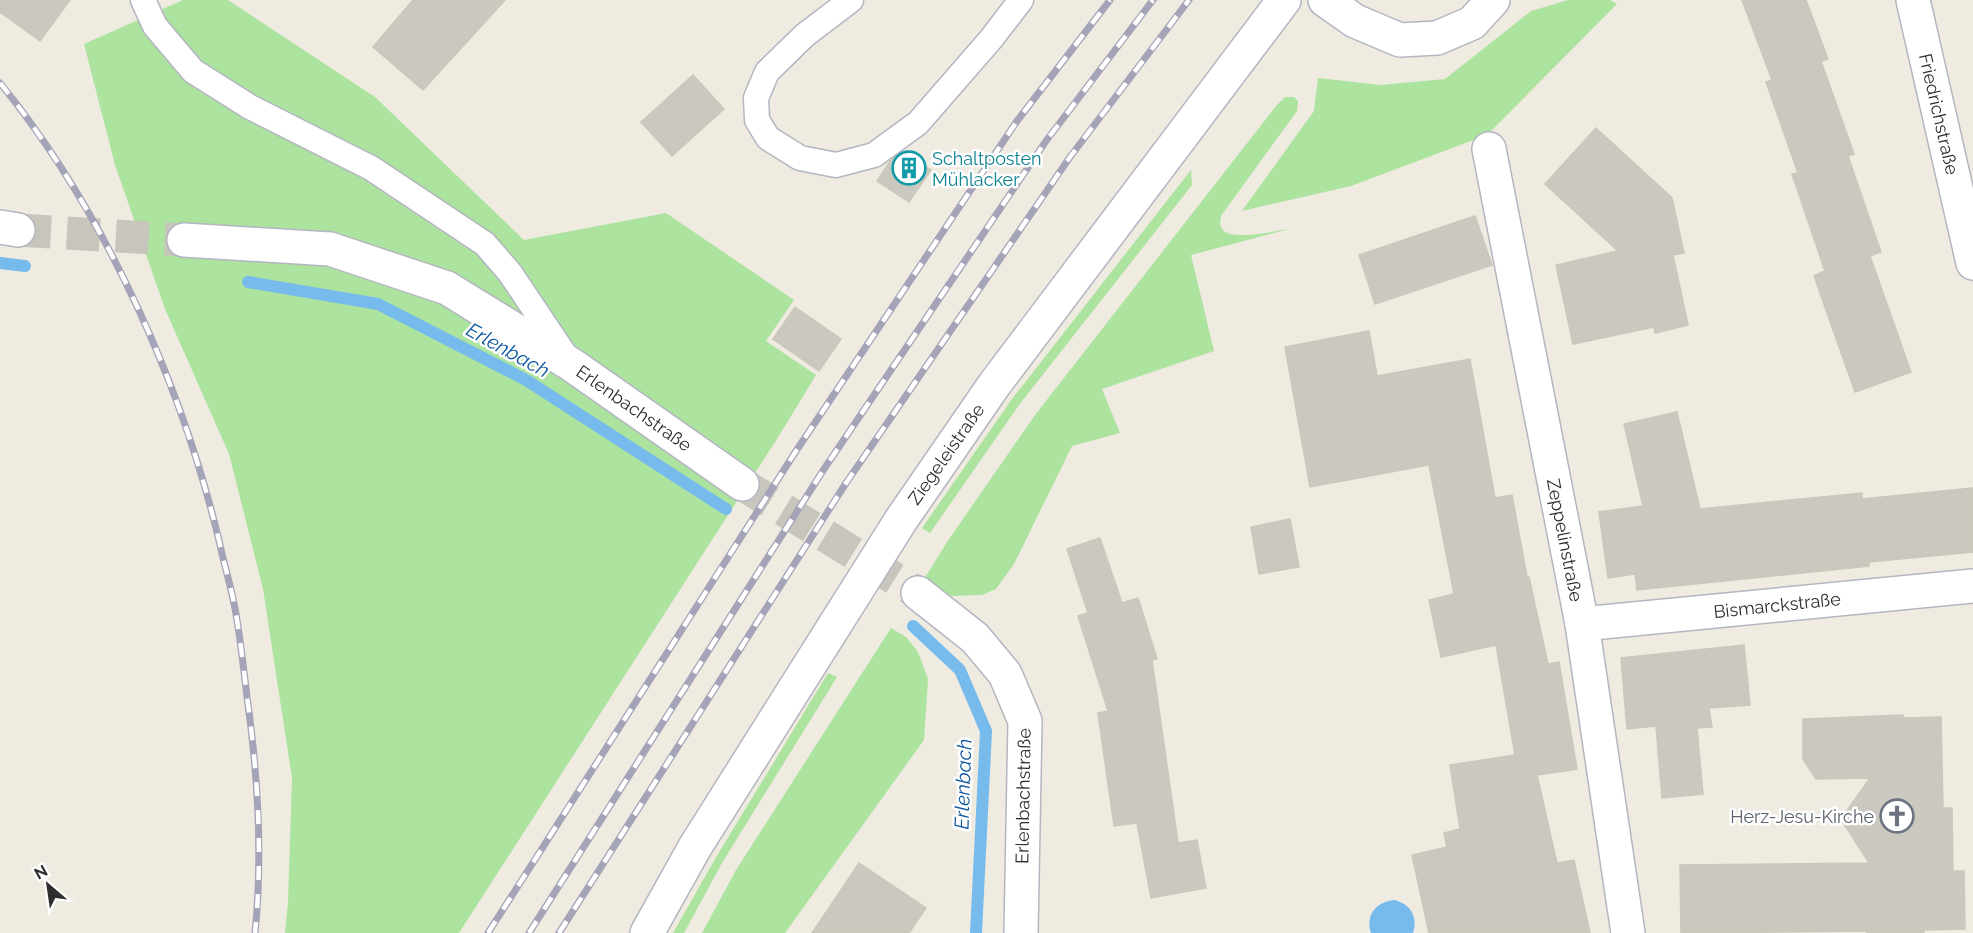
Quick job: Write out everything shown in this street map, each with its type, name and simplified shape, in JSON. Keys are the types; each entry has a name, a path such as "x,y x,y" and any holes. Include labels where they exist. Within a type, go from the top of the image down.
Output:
{"street":[{"name":"Ziegeleistraße","path":"647,933 695,847 901,519 994,386 1284,0"},
{"path":"1325,0 1354,21 1400,40 1437,38 1464,27 1473,23 1493,0"},
{"name":"Friedrichstraße","path":"1913,0 1973,263"},
{"name":"Zeppelinstraße","path":"1489,149 1582,624 1628,933"},
{"name":"Erlenbachstraße","path":"184,240 330,249 447,288 572,365 742,483"},
{"name":"Bismarckstraße","path":"1582,624 1973,586"},
{"name":"Erlenbachstraße","path":"918,593 975,638 1005,674 1025,721 1021,933"}],"lane":[{"path":"143,0 155,26 193,71 250,107 371,168 485,244 510,273 572,365"},
{"path":"851,0 805,34 767,72 756,98 757,120 768,138 800,158 836,165 874,154 918,123 992,39 1021,0"}],"green space":[{"path":"183,0 228,0 375,97 524,240 666,213 794,300 766,341 816,375 459,933 285,933 292,778 263,589 229,454 165,309 115,165 84,44"},
{"path":"1568,0 1610,0 1617,4 1487,135 1351,186 1242,211 1314,111 1318,78 1381,85 1445,79 1531,11"},
{"path":"1285,97 1294,97 1298,101 1297,111 1221,216 1220,224 1223,230 1235,235 1289,229 1191,255 1214,351 1102,389 1120,433 1072,446 1014,564 996,589 982,595 952,596 939,593 921,584 947,542 1035,415"},
{"path":"1191,170 1192,185 1019,405 930,533 922,528 1012,399"},
{"path":"891,628 906,637 918,652 928,679 924,740 785,933 702,933 736,870"},
{"path":"828,673 837,677 722,863 684,933 673,933 715,859"}],"water":[{"path":"1394,900 1405,905 1412,912 1415,922 1413,933 1371,933 1370,921 1374,910 1382,903"}],"building":[{"path":"0,0 70,0 40,41 0,12"},
{"path":"413,0 505,0 423,90 373,47"},
{"path":"1742,0 1806,0 1828,59 1821,61 1854,154 1848,156 1881,252 1870,256 1911,372 1855,392 1814,276 1825,271 1792,174 1798,173 1766,82 1772,80"},
{"path":"693,75 724,109 672,156 641,122"},
{"path":"1596,128 1672,198 1684,253 1673,255 1688,325 1655,333 1654,327 1573,344 1556,265 1618,251 1545,184"},
{"path":"902,152 931,170 909,202 877,181 891,160"},
{"path":"1475,216 1492,265 1375,304 1359,255"},
{"path":"795,307 841,339 819,371 773,339"},
{"path":"1369,331 1377,376 1470,359 1495,498 1512,495 1527,577 1529,577 1548,664 1559,662 1577,769 1537,775 1557,863 1574,860 1590,933 1429,933 1412,855 1447,847 1444,833 1460,829 1450,765 1515,755 1496,645 1441,657 1429,600 1454,594 1429,465 1310,487 1285,347"},
{"path":"1677,412 1700,509 1862,493 1862,499 1973,488 1973,552 1869,562 1869,566 1637,590 1635,574 1608,578 1599,512 1643,506 1624,424"},
{"path":"1290,519 1299,567 1259,574 1251,527"},
{"path":"1100,538 1122,603 1138,598 1157,659 1152,660 1178,843 1197,840 1206,888 1151,898 1137,823 1114,826 1098,713 1108,711 1078,616 1088,613 1067,549"},
{"path":"1744,645 1750,705 1709,708 1712,727 1697,728 1703,794 1662,798 1656,726 1627,729 1621,658"},
{"name":"Herz-Jesu-Kirche","path":"1903,715 1903,718 1941,717 1943,808 1952,808 1953,871 1964,871 1965,929 1924,930 1924,933 1867,933 1867,931 1681,933 1680,865 1869,863 1841,819 1870,778 1816,779 1803,759 1803,719"},
{"path":"859,863 926,908 909,933 812,933"}],"waterway":[{"name":"Erlenbach","path":"0,263 25,266"},
{"name":"Erlenbach","path":"248,282 378,304 526,380 726,509"},
{"name":"Erlenbach","path":"913,626 960,670 986,731 976,933"}],"tunnel":[{"path":"18,230 184,240"},
{"path":"742,484 918,593"}],"railway":[{"path":"488,933 796,451 1017,121 1110,0"},
{"path":"529,933 824,469 1046,141 1153,0"},
{"path":"559,933 846,483 1070,157 1189,0"},
{"path":"0,83 39,135 75,190 109,249 139,310 189,435 230,583 242,658 254,756 258,815 259,874 255,933"}],"place":[{"name":"Schaltposten Mühlacker","path":"909,168"},
{"name":"Herz-Jesu-Kirche","path":"1897,816"}]}
